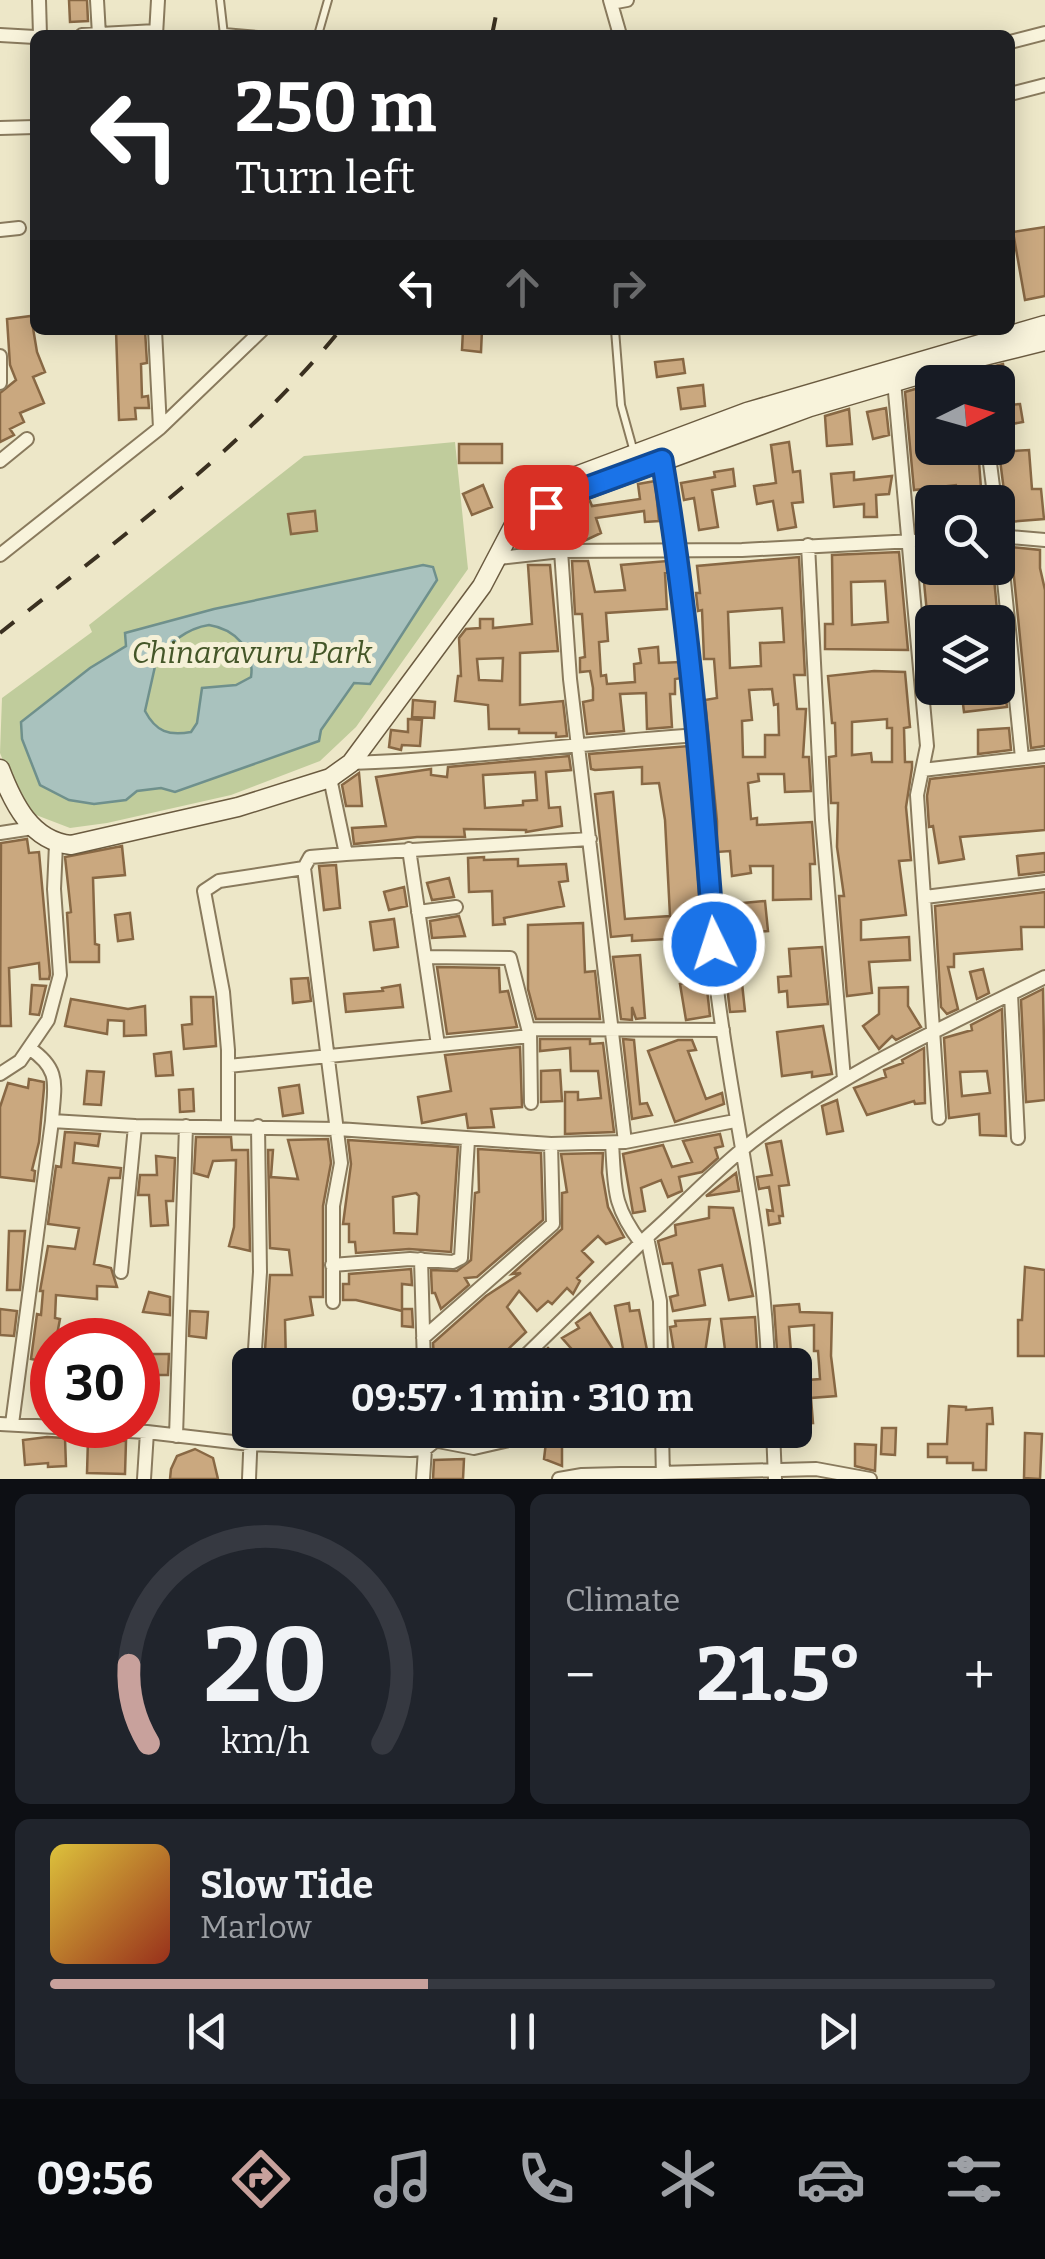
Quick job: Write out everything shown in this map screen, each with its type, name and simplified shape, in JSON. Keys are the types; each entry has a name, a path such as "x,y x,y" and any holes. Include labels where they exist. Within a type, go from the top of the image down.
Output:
{"main road":[{"path":"1015,334 1045,325"},
{"path":"0,769 20,814 33,828 56,844 71,845 210,815 330,778 351,763 482,586 515,523 540,494 747,412 1011,335"},
{"path":"528,511 662,460 894,381 1045,341"}],"street":[{"path":"38,30 39,0"},
{"path":"97,0 99,30"},
{"path":"156,30 158,0"},
{"path":"618,30 610,2 628,0"},
{"path":"1015,41 1045,34"},
{"path":"0,36 30,36"},
{"path":"1015,93 1045,86"},
{"path":"0,128 30,127"},
{"path":"0,230 19,228"},
{"path":"155,335 160,428"},
{"path":"0,555 160,428 257,335"},
{"path":"0,356 0,383"},
{"path":"976,358 977,365"},
{"path":"894,381 927,746 917,795 939,1118"},
{"path":"0,461 27,439"},
{"path":"662,460 677,551 697,735 722,1030 735,1121 755,1214 767,1348"},
{"path":"1015,535 1045,540"},
{"path":"499,558 561,551 677,551 915,541"},
{"path":"808,545 822,820 844,1079"},
{"path":"561,551 609,1028 618,1142 616,1202 623,1219 644,1240 660,1301 661,1348"},
{"path":"1004,585 1022,758"},
{"path":"351,763 697,735"},
{"path":"922,770 1045,756"},
{"path":"330,778 346,854"},
{"path":"0,833 33,828"},
{"path":"333,1302 333,1206 341,1163 304,868 310,857 590,840"},
{"path":"0,1074 14,1068 48,1020 60,976 54,889 56,844"},
{"path":"409,850 438,1045"},
{"path":"228,1126 224,992 204,892 220,881 304,868"},
{"path":"925,896 1045,882"},
{"path":"418,912 456,907"},
{"path":"424,957 510,958 530,1032"},
{"path":"533,1348 743,1149 844,1079 1045,977"},
{"path":"1010,994 1018,1138"},
{"path":"529,1003 530,1102"},
{"path":"228,1066 530,1032 609,1028 722,1030"},
{"path":"6,1424 52,1122 52,1066 29,1048"},
{"path":"52,1122 338,1128 550,1144 618,1142 735,1121"},
{"path":"121,1272 134,1126"},
{"path":"176,1436 186,1126"},
{"path":"255,1348 260,1272 258,1126"},
{"path":"332,1265 453,1262 461,1258 468,1140"},
{"path":"423,1338 554,1224 550,1144"},
{"path":"420,1260 423,1348"},
{"path":"160,1434 232,1437"},
{"path":"144,1479 146,1448"},
{"path":"249,1479 250,1448"},
{"path":"423,1479 431,1448"},
{"path":"662,1448 663,1476"},
{"path":"773,1448 775,1474"},
{"path":"559,1479 582,1475 775,1474 823,1469 870,1479"}],"lane":[{"path":"220,0 224,30"},
{"path":"319,30 328,0"},
{"path":"615,335 621,405 635,454"}],"green space":[{"name":"Chinaravuru Park","path":"455,442 468,569 356,727 320,761 231,795 107,823 70,828 23,810 0,753 2,698 92,632 89,625 304,456"}],"water":[{"path":"423,565 433,567 437,580 370,684 354,683 321,730 319,741 175,792 161,788 137,791 126,800 94,804 69,800 40,785 22,739 21,722 90,668 126,646 125,633 214,609","holes":["209,625 241,642 250,658 251,677 236,685 202,688 197,723 191,732 170,733 159,728 145,711 156,662 186,633"]}],"building":[{"path":"69,0 87,0 88,21 70,22"},
{"path":"1045,227 1045,296 1025,300 1015,232"},
{"path":"30,316 30,335 34,335 45,372 33,377 44,403 20,413 24,422 10,429 14,435 0,442 0,393 16,380 10,365 7,319"},
{"path":"116,335 145,335 147,363 141,364 142,397 148,396 149,408 135,408 136,419 119,420"},
{"path":"463,335 482,335 481,352 462,350"},
{"path":"683,359 685,373 657,377 655,362"},
{"path":"703,385 705,406 681,409 678,388"},
{"path":"915,389 915,465 979,465 981,485 915,485 914,490 905,392"},
{"path":"1015,404 1020,404 1023,422 1015,423"},
{"path":"886,408 889,435 873,439 867,412"},
{"path":"849,409 852,444 827,446 825,416"},
{"path":"789,442 793,472 800,471 803,502 792,503 796,527 778,530 773,501 757,504 754,486 776,483 771,445"},
{"path":"459,444 502,444 502,463 459,463"},
{"path":"1029,450 1032,489 1041,489 1044,519 1015,521 1015,485 1003,485 1001,465 1015,465 1015,451"},
{"path":"733,469 735,486 712,490 718,527 699,530 694,498 684,500 681,483 715,477 714,472"},
{"path":"854,472 854,480 892,476 889,494 876,495 877,517 864,517 864,504 834,507 831,474"},
{"path":"655,481 659,521 645,522 644,511 596,518 601,533 584,541 569,541 559,513 590,501 592,506 640,499 638,484"},
{"path":"483,485 492,507 472,515 463,494"},
{"path":"315,511 317,531 291,534 288,514"},
{"path":"1015,547 1040,550 1045,590 1045,746 1031,748 1015,585"},
{"path":"899,552 908,650 825,649 825,624 833,624 832,555","holes":["885,581 888,622 852,625 851,582"]},
{"path":"799,557 805,675 794,675 797,709 806,709 803,757 809,757 811,791 785,792 784,774 758,774 759,781 748,783 751,819 757,818 757,825 812,822 815,864 810,864 811,899 773,900 773,866 750,866 751,873 732,876 730,851 717,852 705,700 717,698 714,659 704,659 702,610 698,611 696,593 700,593 697,566","holes":["782,608 784,642 760,643 761,666 730,668 728,612","772,689 774,705 778,704 779,735 765,735 765,757 743,757 742,721 752,720 749,690"]},
{"path":"572,561 588,561 595,592 625,590 621,565 667,561 667,609 606,613 608,641 599,642 601,676 606,675 607,684 635,682 634,664 641,663 639,649 658,647 659,663 680,662 682,678 675,679 675,694 670,694 672,727 647,729 646,693 620,694 624,731 587,734 583,702 593,700 593,688 590,671 580,672 580,658 585,657 582,614 575,614"},
{"path":"528,565 550,565 558,651 520,653 520,705 563,701 567,736 489,729 488,705 455,701 461,676 459,638 466,629 480,628 480,619 493,619 493,628 532,624","holes":["503,658 502,681 479,680 477,659"]},
{"path":"924,585 995,585 997,605 926,605"},
{"path":"905,672 910,727 904,728 905,762 912,762 906,807 911,860 899,861 906,915 861,920 861,940 909,937 910,960 869,962 872,993 847,996 839,896 844,896 837,847 838,803 831,803 829,757 836,756 828,676","holes":["887,719 887,728 892,728 892,762 872,762 871,753 852,755 852,722"]},
{"path":"413,700 435,702 434,718 412,717"},
{"path":"963,705 1007,705 1007,707 964,712"},
{"path":"408,719 422,720 420,746 402,745 401,750 389,747 391,730 408,732"},
{"path":"1009,728 1011,750 978,754 978,730"},
{"path":"689,746 702,937 632,941 632,935 611,937 595,794 613,792 625,919 670,916 665,820 659,783 642,784 642,767 595,770 591,769 589,754"},
{"path":"569,756 571,770 546,772 549,808 560,807 562,826 526,832 464,829 465,837 417,837 354,844 352,828 386,826 376,777 431,769 431,775 447,777 448,767","holes":["535,772 537,800 485,808 483,775"]},
{"path":"1045,766 1045,830 960,837 964,859 939,863 933,826 929,827 930,779"},
{"path":"359,773 362,806 346,806 342,785"},
{"path":"27,839 29,853 39,852 50,974 49,979 40,979 39,963 9,968 11,1026 0,1026 1,843"},
{"path":"122,846 125,875 93,878 99,962 70,962 67,913 71,912 65,857"},
{"path":"1045,853 1045,872 1019,875 1017,856"},
{"path":"468,858 518,859 518,866 566,864 568,881 559,882 564,906 504,918 505,924 493,925 492,891 469,892"},
{"path":"336,865 340,908 324,910 319,866"},
{"path":"449,878 454,897 432,900 427,883"},
{"path":"404,887 407,906 389,910 384,892"},
{"path":"1045,892 1045,927 1021,927 1022,949 954,954 954,967 948,967 958,1009 947,1014 941,1007 935,906"},
{"path":"765,901 768,931 725,935 722,905"},
{"path":"130,913 133,939 118,941 115,915"},
{"path":"459,916 465,936 432,938 430,921"},
{"path":"394,919 398,947 374,950 370,922"},
{"path":"583,923 585,972 595,971 600,1019 536,1019 528,989 528,925"},
{"path":"822,947 828,1004 788,1007 787,991 779,992 778,977 791,976 789,949"},
{"path":"640,955 645,1018 636,1019 632,1007 632,1020 621,1019 613,957"},
{"path":"437,967 499,968 500,992 508,991 517,1027 447,1034"},
{"path":"983,969 989,993 977,999 970,972"},
{"path":"741,974 745,1011 730,1012 726,977"},
{"path":"308,978 311,1001 293,1003 291,979"},
{"path":"706,980 710,1016 686,1020 680,984"},
{"path":"32,985 46,986 39,1015 30,1014"},
{"path":"400,985 403,1007 346,1012 344,994 383,991 382,988"},
{"path":"908,987 908,1006 921,1027 896,1040 892,1036 879,1049 863,1026 879,1014 879,988"},
{"path":"1043,989 1045,1100 1026,1102 1021,1000"},
{"path":"191,997 213,997 216,1046 184,1049 182,1025 192,1024"},
{"path":"71,999 128,1009 145,1006 146,1035 124,1036 124,1021 108,1020 107,1034 65,1026"},
{"path":"1002,1009 1006,1136 980,1135 979,1114 949,1118 944,1038 972,1030 971,1025","holes":["987,1071 990,1093 962,1096 960,1072"]},
{"path":"823,1026 832,1074 782,1076 777,1032"},
{"path":"540,1039 590,1039 590,1044 603,1043 614,1132 565,1134 565,1092 578,1092 578,1100 601,1098 598,1071 571,1071 570,1048 540,1051"},
{"path":"623,1039 634,1040 640,1104 647,1103 652,1115 632,1119"},
{"path":"678,1040 692,1040 696,1050 688,1051 706,1099 722,1093 724,1104 675,1122 648,1051"},
{"path":"520,1047 522,1107 491,1109 494,1127 468,1128 466,1114 422,1123 418,1097 451,1091 445,1055"},
{"path":"924,1048 925,1103 914,1101 867,1115 854,1088 886,1077 884,1070 903,1063 902,1060"},
{"path":"171,1052 173,1075 156,1076 154,1054"},
{"path":"560,1070 562,1101 541,1102 541,1071"},
{"path":"87,1071 104,1072 101,1105 84,1104"},
{"path":"29,1079 44,1082 39,1142 32,1170 34,1181 0,1177 0,1107 8,1083 28,1088"},
{"path":"299,1085 303,1113 283,1116 279,1088"},
{"path":"193,1089 194,1111 180,1112 179,1090"},
{"path":"837,1100 843,1131 827,1134 822,1106"},
{"path":"65,1132 100,1134 98,1146 75,1143 73,1163 121,1168 120,1178 109,1178 94,1264 111,1268 117,1287 97,1286 97,1299 56,1295 55,1318 36,1318 37,1314 41,1315 40,1291 48,1246 75,1249 79,1228 48,1224 56,1166 61,1167"},
{"path":"720,1134 723,1146 715,1148 718,1158 702,1172 679,1177 682,1191 668,1197 661,1180 641,1188 645,1211 633,1213 623,1154 663,1145 672,1167 692,1162 683,1141"},
{"path":"196,1137 231,1137 232,1150 248,1150 250,1251 229,1246 234,1227 236,1160 213,1161 208,1177 194,1173"},
{"path":"328,1139 331,1163 323,1206 323,1297 310,1297 313,1315 285,1320 286,1348 265,1348 270,1275 292,1275 289,1250 270,1248 268,1150 273,1150 271,1177 298,1179 288,1140"},
{"path":"348,1140 458,1147 451,1252 409,1249 356,1253 355,1242 349,1242 349,1224 343,1224 351,1164","holes":["416,1193 417,1234 394,1233 393,1197"]},
{"path":"781,1141 789,1185 779,1186 783,1216 779,1216 780,1223 769,1225 767,1210 773,1211 769,1187 759,1189 757,1177 772,1175 766,1144"},
{"path":"478,1149 541,1153 543,1220 477,1277 465,1278 469,1285 441,1309 432,1293 431,1270 457,1271 471,1260 475,1193 479,1192"},
{"path":"603,1153 608,1207 624,1237 606,1244 598,1236 582,1251 593,1262 577,1278 580,1281 573,1294 567,1288 552,1304 548,1301 537,1311 519,1291 507,1307 526,1332 509,1348 433,1348 433,1343 486,1296 521,1273 512,1274 562,1229 562,1193 567,1192 561,1154"},
{"path":"156,1156 175,1158 173,1201 166,1201 168,1225 151,1226 149,1195 138,1195 140,1175 157,1175"},
{"path":"736,1173 739,1191 706,1196"},
{"path":"709,1207 733,1208 753,1296 729,1300 722,1265 699,1270 705,1305 673,1311 670,1297 678,1295 672,1263 663,1264 658,1241 676,1235 675,1225 709,1218"},
{"path":"9,1231 25,1231 20,1290 7,1290"},
{"path":"1025,1267 1045,1270 1045,1356 1018,1356"},
{"path":"411,1269 412,1285 402,1284 402,1309 412,1309 413,1327 402,1326 402,1311 343,1300 343,1284 349,1284 349,1274"},
{"path":"149,1292 170,1297 170,1315 143,1312"},
{"path":"629,1303 630,1311 639,1310 647,1348 623,1348 615,1306"},
{"path":"799,1304 800,1312 832,1313 831,1356 836,1396 812,1398 812,1380 820,1379 814,1325 789,1327 791,1348 777,1348 774,1306"},
{"path":"0,1309 17,1311 14,1336 0,1335"},
{"path":"190,1311 208,1312 206,1338 189,1336"},
{"path":"590,1313 612,1348 571,1348 562,1338 579,1328 576,1323"},
{"path":"755,1317 757,1348 725,1348 721,1319"},
{"path":"710,1319 706,1348 673,1348 670,1327 676,1326 675,1321"},
{"path":"160,1354 169,1354 168,1375 160,1375"},
{"path":"949,1406 966,1410 992,1408 993,1424 987,1424 986,1470 973,1470 973,1463 947,1463 947,1457 928,1457 928,1444 947,1444"},
{"path":"882,1428 896,1428 895,1455 881,1454"},
{"path":"1025,1433 1042,1434 1040,1479 1024,1478"},
{"path":"30,1439 30,1448 65,1448 66,1466 25,1465 23,1440"},
{"path":"855,1444 876,1445 875,1471 855,1466"},
{"path":"88,1448 126,1448 125,1474 87,1473"},
{"path":"545,1448 562,1448 562,1466 544,1459"},
{"path":"195,1449 213,1458 218,1479 170,1479 177,1456"},
{"path":"464,1459 463,1479 433,1479 434,1460"}],"railway":[{"path":"493,30 499,0"},
{"path":"0,633 222,453 336,335"}],"route":[{"path":"546,507 569,494 662,460 677,551 702,774 714,944"}]}
